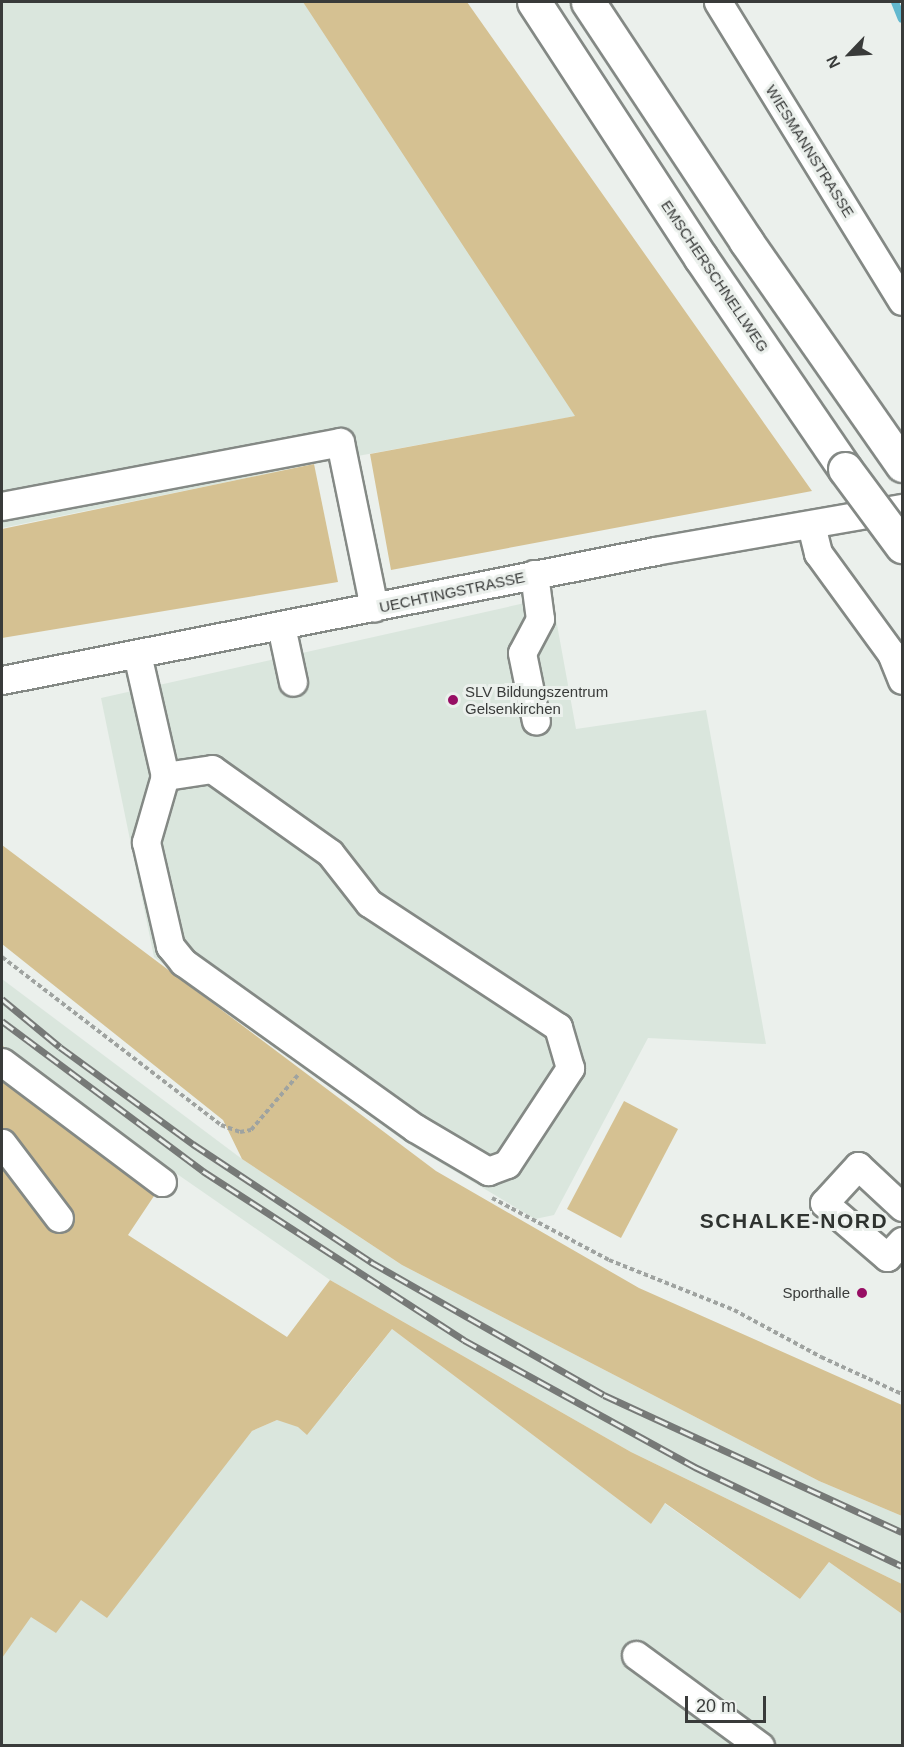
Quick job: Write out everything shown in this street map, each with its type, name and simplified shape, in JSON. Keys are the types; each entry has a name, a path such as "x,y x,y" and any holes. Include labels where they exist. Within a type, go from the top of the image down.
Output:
{"highway":[{"name":"EMSCHERSCHNELLWEG","path":"534,2 701,258 845,469 902,546"},
{"path":"588,2 746,241 900,462"}],"street":[{"name":"WIESMANNSTRASSE","path":"718,2 903,301"},
{"path":"2,506 340,442 374,608"},
{"name":"UECHTINGSTRASSE","path":"2,680 374,608 534,574 903,508"},
{"path":"812,525 818,553 891,653 903,680"},
{"path":"534,574 540,618 522,653 536,721"},
{"path":"281,626 293,682"},
{"path":"137,654 165,776 146,842 163,929 170,946 183,962 415,1128 488,1171 507,1164 570,1068 558,1027 369,903 330,853 213,769 165,776"},
{"path":"2,1062 162,1182"},
{"path":"2,1143 59,1218"},
{"path":"903,1207 858,1166 824,1203 887,1257 903,1240"},
{"path":"636,1655 760,1746"}],"path":[{"path":"2,957 222,1125 240,1132 251,1130 263,1119 299,1074 309,1077"},
{"path":"490,1197 609,1260 734,1310 821,1357 903,1394"}],"shaded area":[{"path":"2,2 304,2 576,416 314,464 2,528"},
{"path":"303,2 467,2 812,491 391,570 370,454 575,416"},
{"path":"314,464 338,582 2,638 2,529"},
{"path":"552,597 576,729 706,710 766,1044 648,1038 554,1215 535,1219 404,1141 154,957 101,698"},
{"path":"2,845 436,1171 639,1288 902,1405 902,1516 819,1481 402,1265 242,1159 223,1120 2,944"},
{"path":"2,979 242,1159 402,1265 819,1481 902,1516 902,1584 631,1452 330,1280 115,1131 2,1045"},
{"path":"2,1045 160,1187 128,1235 287,1337 330,1280 631,1452 902,1584 902,1614 829,1562 800,1599 665,1503 651,1524 392,1329 307,1435 298,1427 277,1420 252,1431 107,1618 81,1600 56,1633 31,1617 2,1658"},
{"path":"624,1101 678,1129 621,1238 567,1209"},
{"path":"392,1329 651,1524 664,1503 800,1599 829,1562 902,1614 902,1745 2,1746 2,1632 252,1431 343,1391"}],"waterway":[{"path":"895,2 902,19"}],"railway":[{"path":"2,999 60,1047 193,1144 371,1262 604,1395 902,1532"},
{"path":"2,1021 203,1171 464,1340 695,1467 902,1566"}],"place":[{"name":"SLV Bildungszentrum Gelsenkirchen","path":"453,700"},
{"name":"Sporthalle","path":"862,1293"}],"district":[{"name":"SCHALKE-NORD","path":"794,1221"}]}
